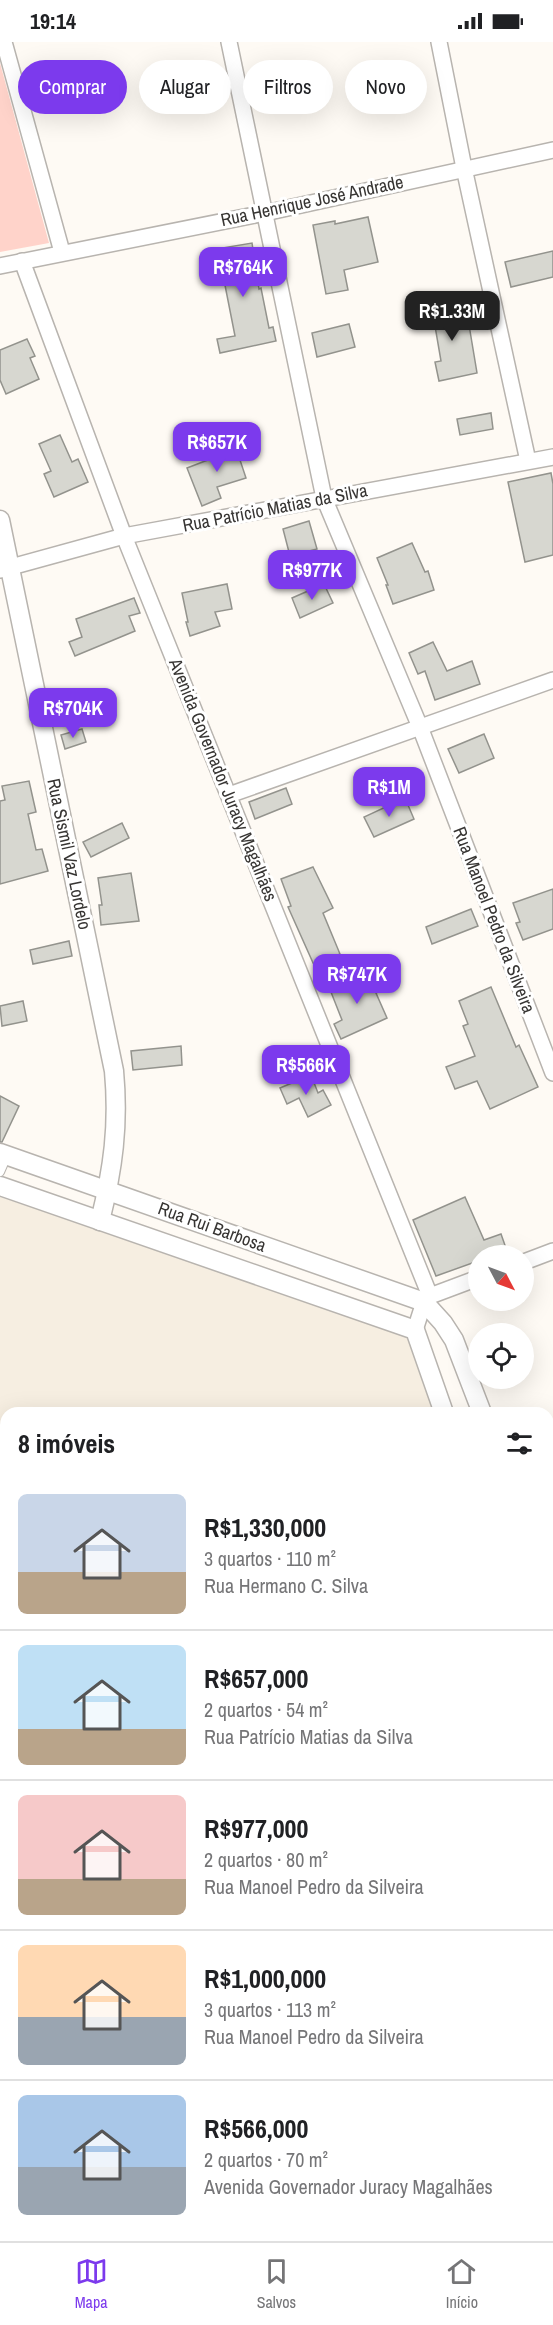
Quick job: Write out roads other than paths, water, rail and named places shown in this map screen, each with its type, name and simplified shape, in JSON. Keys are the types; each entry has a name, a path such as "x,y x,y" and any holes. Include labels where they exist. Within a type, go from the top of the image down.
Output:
{"street":[{"path":"4,42 62,252"},
{"name":"Rua Manoel Pedro da Silveira","path":"229,42 324,498 420,728 553,1073"},
{"path":"439,42 528,461"},
{"name":"Rua Henrique José Andrade","path":"0,266 266,213 553,150"},
{"name":"Avenida Governador Juracy Magalhães","path":"22,261 124,536 229,795 427,1299"},
{"name":"Rua Patrício Matias da Silva","path":"5,568 124,536 553,457"},
{"name":"Rua Sismil Vaz Lordelo","path":"0,520 5,568 114,1071 117,1118 108,1190 100,1221"},
{"path":"229,795 553,680"},
{"name":"Rua Rui Barbosa","path":"2,1160 108,1190 427,1299"},
{"name":"Rua Rui Barbosa","path":"0,1186 415,1330"},
{"path":"534,1258 553,1251"},
{"path":"442,1407 415,1330 427,1299 468,1282"},
{"path":"427,1299 454,1340 480,1407"}]}
